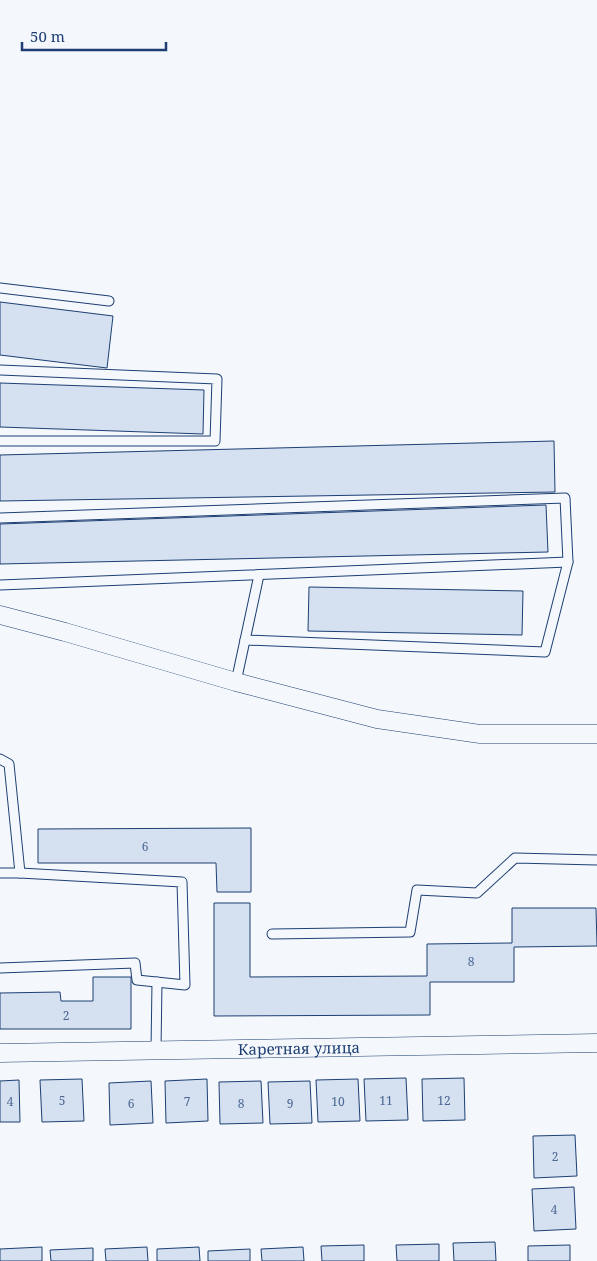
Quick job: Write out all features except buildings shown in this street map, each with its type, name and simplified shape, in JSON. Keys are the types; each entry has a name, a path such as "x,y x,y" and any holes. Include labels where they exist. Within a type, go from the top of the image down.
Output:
{"street":[{"path":"0,615 236,682 377,719 480,734 597,734"},
{"name":"Каретная улица","path":"0,1053 597,1043"}],"lane":[{"path":"0,288 109,301"},
{"path":"0,370 217,380 215,441 0,441"},
{"path":"0,518 565,498 568,562 546,652 245,640"},
{"path":"0,585 568,562"},
{"path":"236,682 259,575"},
{"path":"0,759 9,764 20,873"},
{"path":"272,934 410,932 417,890 477,893 515,858 597,860"},
{"path":"0,873 182,882 185,985 137,980 135,963 0,968"},
{"path":"156,1050 157,982"}]}
